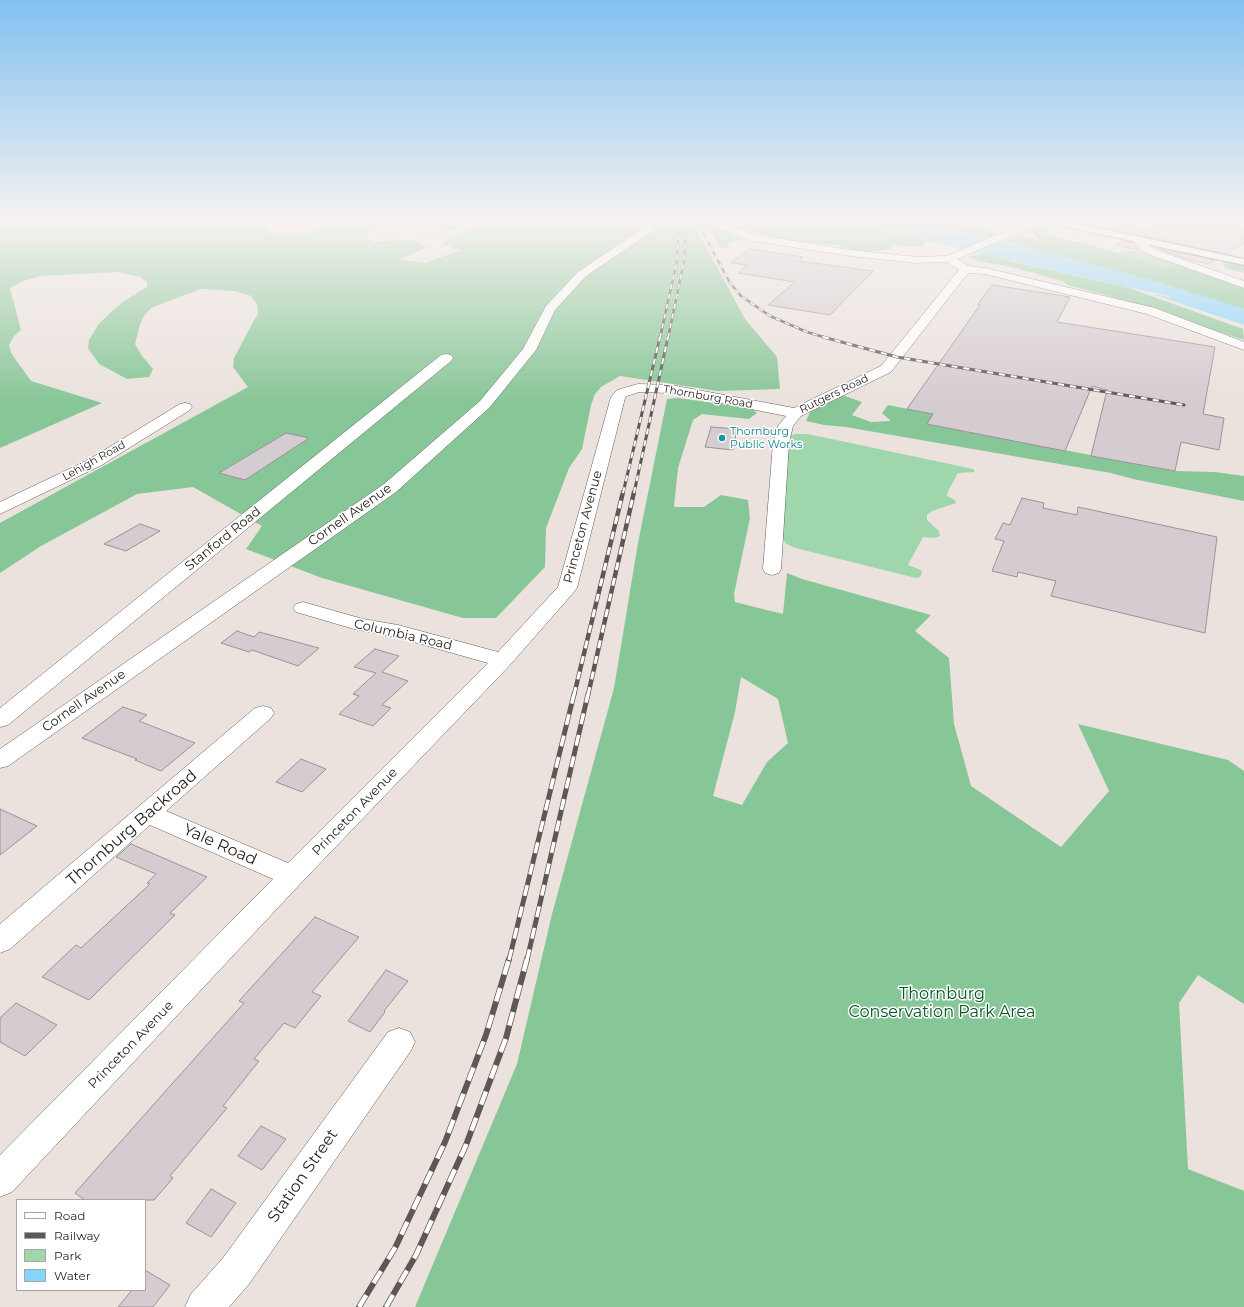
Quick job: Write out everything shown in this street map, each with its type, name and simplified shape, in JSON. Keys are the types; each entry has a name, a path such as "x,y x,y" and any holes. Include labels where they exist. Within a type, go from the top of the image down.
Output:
{"street":[{"name":"Cornell Avenue","path":"3,753 390,488 485,404 529,350 550,309 576,281"},
{"name":"Rutgers Road","path":"772,569 781,443 786,426 796,413 886,369 956,281"},
{"path":"1028,281 1151,311 1244,346"},
{"name":"Stanford Road","path":"0,720 446,358"},
{"name":"Thornburg Road","path":"622,393 638,388 671,389 796,413"},
{"name":"Princeton Avenue","path":"0,1180 292,876 503,660 567,588 618,397 622,393"},
{"name":"Lehigh Road","path":"0,509 94,463 184,407"},
{"name":"Columbia Road","path":"303,608 361,625 398,631 503,660"},
{"name":"Thornburg Backroad","path":"0,941 149,814 263,714"},
{"name":"Yale Road","path":"149,814 292,876"},
{"name":"Station Street","path":"204,1307 236,1271 399,1042"}],"green space":[{"path":"0,281 23,281 10,288 21,330 14,336 9,345 11,353 31,381 102,403 0,448"},
{"path":"146,281 725,281 745,319 777,357 780,389 718,391 620,376 601,387 595,394 591,405 582,449 569,468 546,528 545,567 496,618 463,618 322,578 246,549 262,526 193,487 137,494 41,546 0,573 0,523 248,387 233,367 234,358 258,314 257,304 251,296 234,291 201,289 151,308 144,316 140,324 135,344 142,356 153,369 149,377 127,379 99,364 88,348 89,340 98,325 109,314 124,301 147,287"},
{"path":"1062,281 1098,281 1129,288 1243,329 1244,340 1105,295 1068,285"},
{"path":"1146,281 1224,281 1244,288 1244,309"},
{"path":"842,395 862,402 852,415 871,422 891,421 882,413 888,405 933,414 927,424 1175,471 1215,472 1244,476 1244,501 1133,479 1111,473 806,421 810,412"},
{"name":"Thornburg Conservation Park Area","path":"678,398 751,408 757,413 749,419 702,414 693,420 678,468 674,507 704,507 721,495 748,500 750,518 734,594 735,602 783,614 787,573 802,579 931,615 915,631 949,658 954,724 971,786 1061,847 1109,791 1078,724 1228,760 1244,771 1244,1004 1198,975 1179,1003 1188,1169 1244,1191 1244,1307 415,1307 517,1064 552,914 614,688 638,543 667,399","holes":["741,677 778,699 788,743 767,762 742,805 713,796 735,712"]},
{"path":"795,434 808,434 973,469 975,472 958,473 948,491 947,496 955,500 956,503 932,511 927,515 927,520 939,531 940,536 934,538 923,537 908,565 921,570 922,572 920,577 916,578 795,548 785,543 782,534 790,436"}],"water":[{"path":"1098,281 1155,281 1244,309 1244,325 1149,293 1173,298 1166,295"}],"building":[{"path":"789,281 863,281 830,315 768,305 795,282"},
{"path":"992,285 1070,297 1057,322 1215,347 1203,414 1224,418 1219,450 1181,442 1175,471 1091,456 1107,390 1092,386 1065,451 927,424 933,414 907,409 980,305 978,304"},
{"name":"Thornburg Public Works","path":"711,427 737,429 733,450 705,447"},
{"path":"286,433 309,438 245,480 219,473"},
{"path":"1022,498 1044,503 1043,508 1077,515 1078,507 1217,537 1205,633 1051,596 1056,581 1018,572 1017,577 992,571 1004,541 995,539 1003,523 1010,525"},
{"path":"140,524 160,531 126,551 104,544"},
{"path":"237,631 254,637 259,632 319,648 298,666 252,650 249,652 221,643"},
{"path":"375,649 399,656 382,672 408,681 382,705 391,708 373,726 339,714 359,696 353,694 376,673 354,667"},
{"path":"123,707 147,715 139,721 195,743 161,771 135,760 137,759 82,738"},
{"path":"301,759 326,769 302,792 276,782"},
{"path":"0,809 37,826 0,855"},
{"path":"131,844 207,877 170,913 175,915 89,1000 42,977 76,945 81,948 150,884 147,883 156,874 116,857"},
{"path":"315,917 359,937 312,992 321,996 295,1028 284,1023 254,1059 259,1061 223,1106 227,1108 170,1176 173,1178 154,1200 84,1199 75,1193 244,1003 239,1001"},
{"path":"386,970 408,981 384,1011 385,1012 370,1032 348,1021"},
{"path":"16,1003 57,1025 25,1056 0,1042 0,1018"},
{"path":"261,1126 286,1139 262,1170 238,1156"},
{"path":"211,1189 236,1203 211,1237 186,1223"},
{"path":"146,1271 170,1285 153,1307 118,1307 131,1291 146,1291"}],"railway":[{"path":"660,338 672,281"},
{"path":"668,338 680,281"},
{"path":"729,281 741,296 770,316 807,332 827,338"},
{"path":"623,493 660,337"},
{"path":"634,493 668,337"},
{"path":"823,337 897,357 1184,405"},
{"path":"574,695 623,492"},
{"path":"588,695 634,492"},
{"path":"509,960 574,694"},
{"path":"527,960 588,694"},
{"path":"359,1307 395,1248 445,1142 486,1035 509,959"},
{"path":"386,1307 416,1255 466,1145 506,1038 527,959"}],"place":[{"name":"Thornburg Public Works","path":"722,438"}]}
